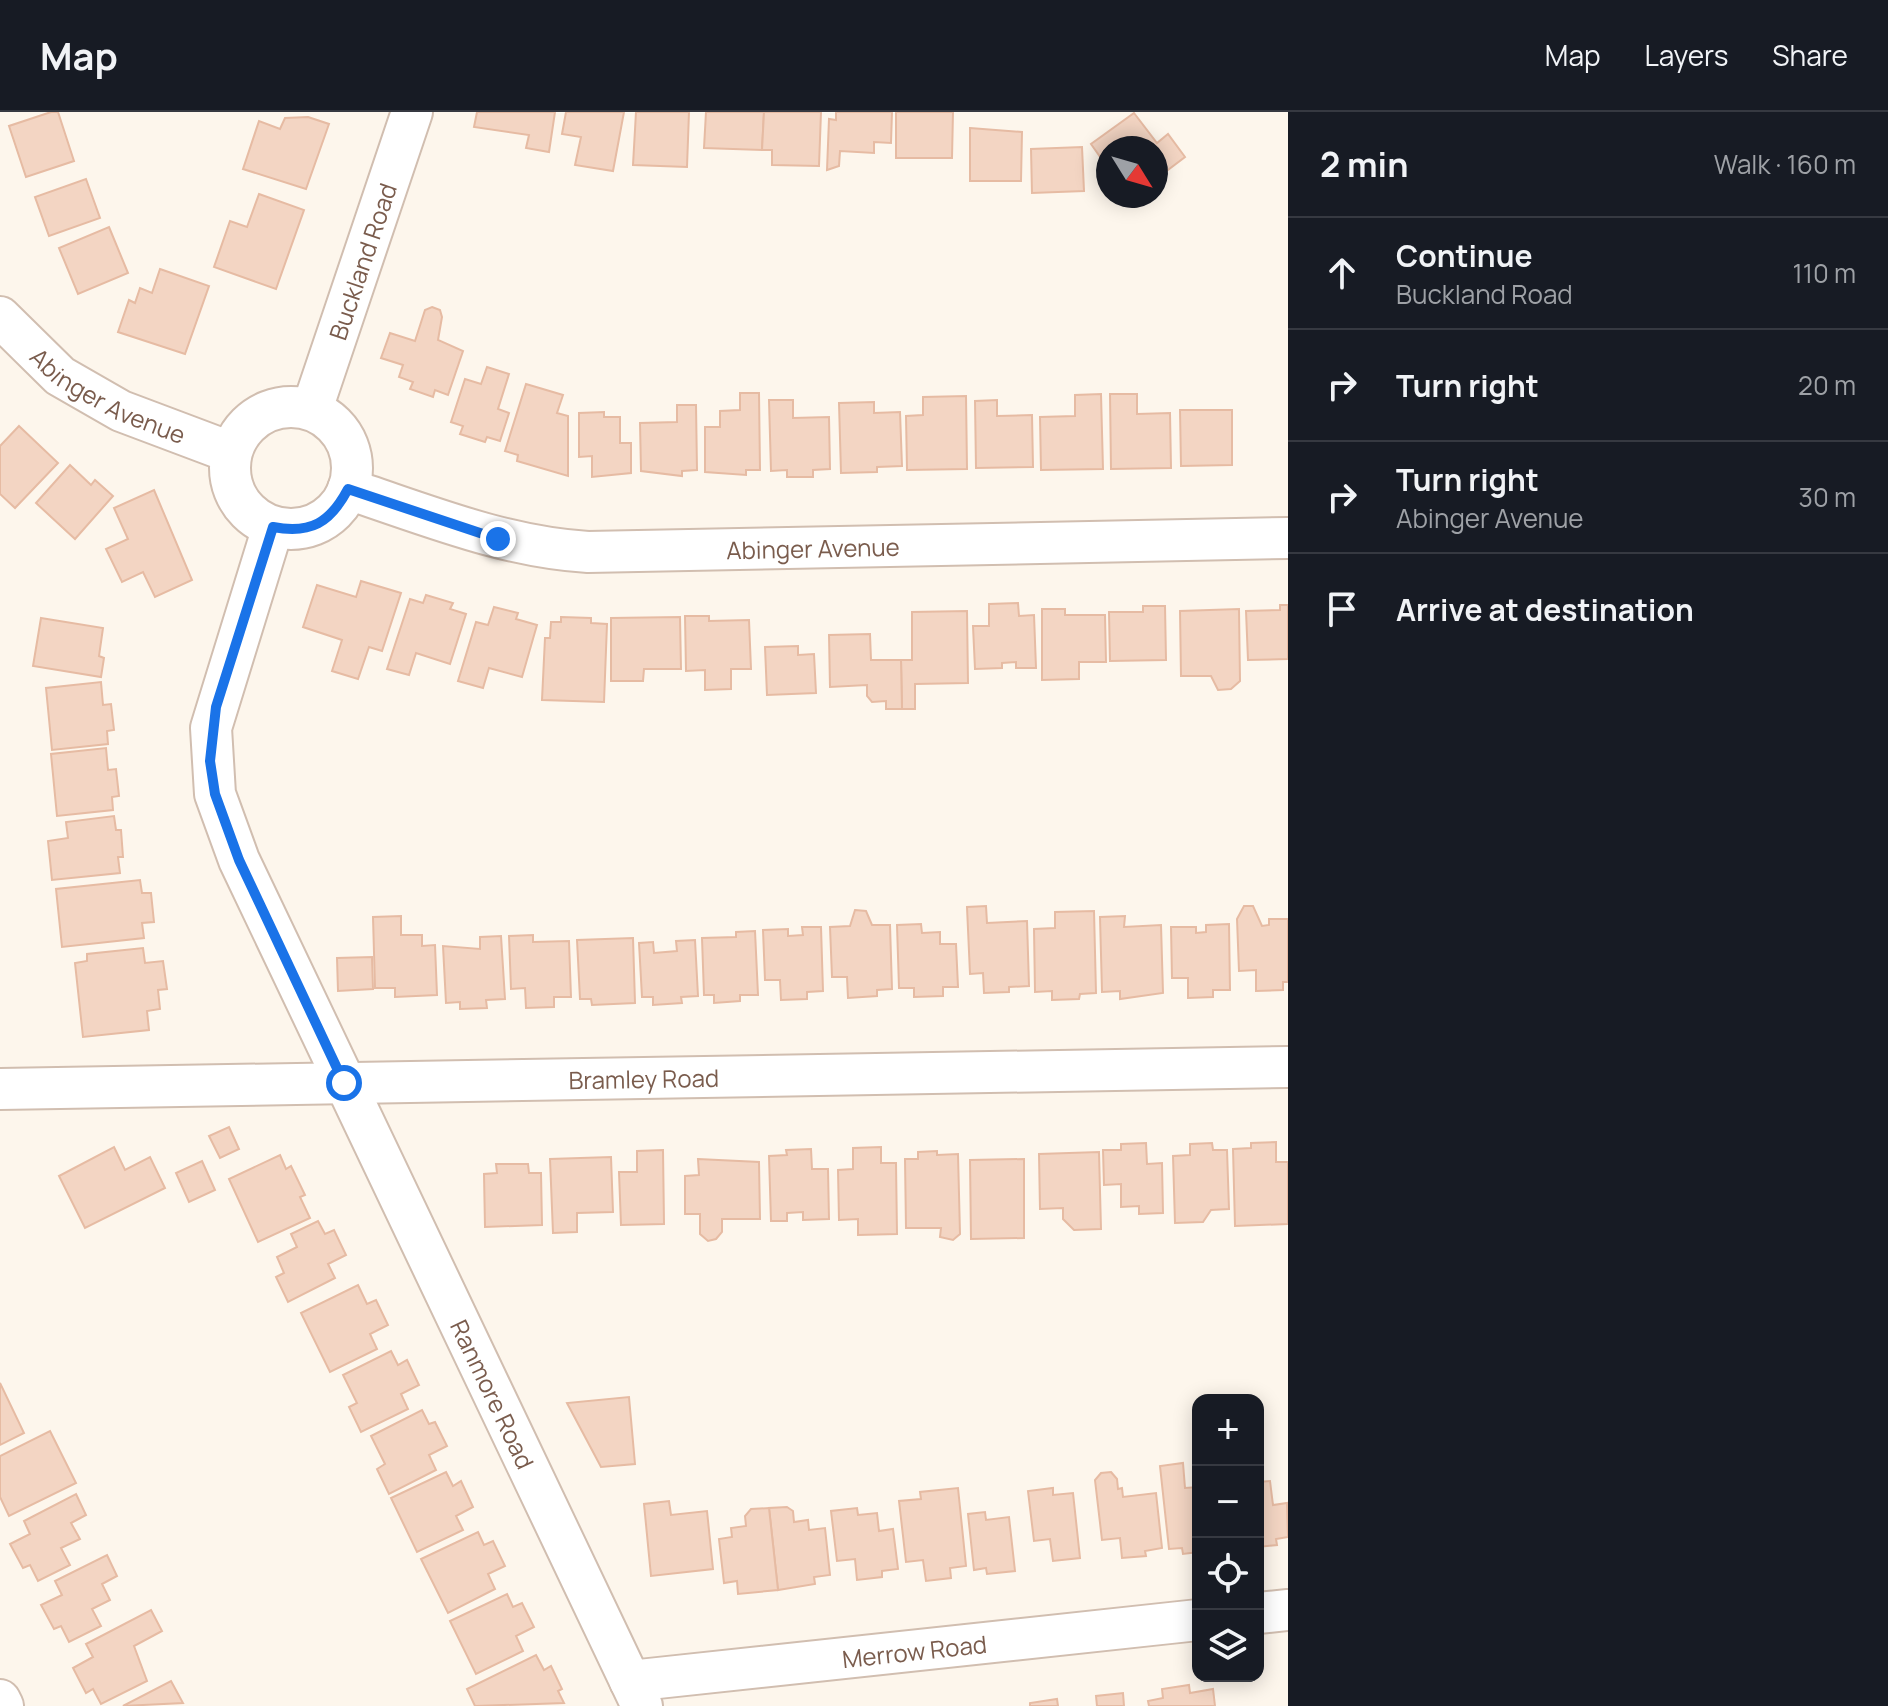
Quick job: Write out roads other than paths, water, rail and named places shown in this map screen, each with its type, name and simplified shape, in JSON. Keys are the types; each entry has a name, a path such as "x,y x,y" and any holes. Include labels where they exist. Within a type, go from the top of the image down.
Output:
{"street":[{"name":"Buckland Road","path":"312,409 412,112"},
{"name":"Abinger Avenue","path":"0,317 60,376 121,411 230,452"},
{"path":"288,405 312,409 332,422 347,440 351,462 348,489 337,510 322,522 298,531 273,527 249,513 235,495 229,475 230,452 247,426 265,414 288,405"},
{"name":"Abinger Avenue","path":"348,489 498,539 544,549 588,552 1288,538"},
{"path":"273,527 216,707 210,761 215,794 239,860 344,1083"},
{"name":"Bramley Road","path":"0,1089 1288,1067"},
{"name":"Ranmore Road","path":"344,1083 636,1694"},
{"path":"1264,1612 1288,1610"},
{"name":"Merrow Road","path":"636,1694 1192,1621"},
{"path":"0,1700 3,1706"}]}
